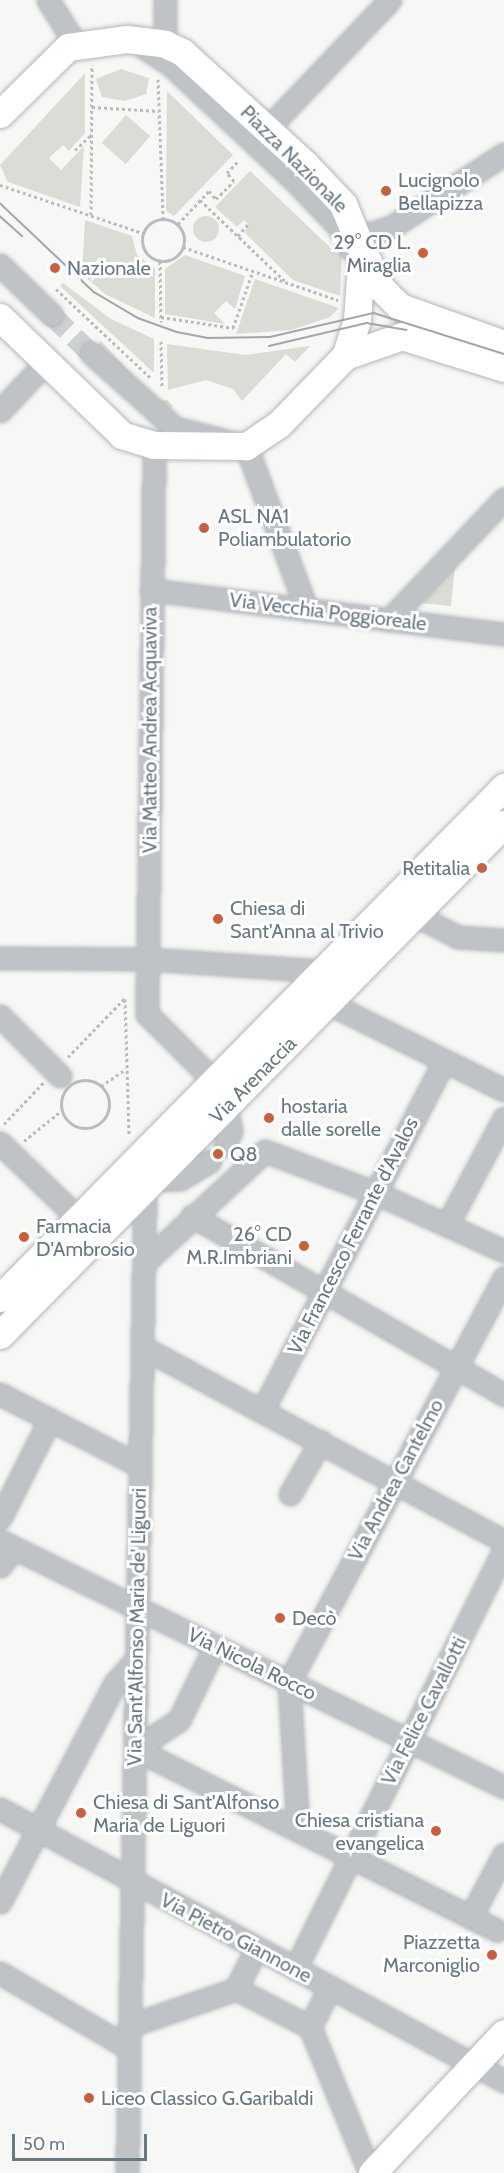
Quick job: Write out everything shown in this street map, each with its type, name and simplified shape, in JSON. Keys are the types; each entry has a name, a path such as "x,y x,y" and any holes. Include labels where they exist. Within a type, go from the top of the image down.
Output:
{"main road":[{"name":"Piazza Nazionale","path":"0,114 49,61 132,40 165,44 182,52 267,129 343,204 361,254 381,288 400,307 504,344"},
{"path":"0,317 108,424 153,445 246,446 279,424 345,356 357,320 361,254"},
{"path":"345,356 402,336 504,368"},
{"name":"Via Arenaccia","path":"0,1298 504,787"},
{"name":"Via Arenaccia","path":"0,1335 504,824"},
{"path":"371,2173 504,2033"}],"street":[{"path":"48,0 84,51"},
{"path":"165,0 165,44"},
{"path":"267,129 390,0"},
{"path":"132,40 171,65 324,210 346,240 361,254 375,300 407,325 504,359"},
{"path":"361,254 393,226 504,154"},
{"path":"0,265 52,315"},
{"path":"345,356 376,332 407,325"},
{"path":"91,353 175,428 246,446 307,610"},
{"path":"0,411 45,363"},
{"name":"Via Matteo Andrea Acquaviva","path":"153,445 147,1014 214,1081"},
{"path":"389,620 504,499"},
{"name":"Via Vecchia Poggioreale","path":"151,590 504,634"},
{"path":"415,915 458,937 504,940"},
{"path":"0,958 148,958 323,971"},
{"path":"328,1003 504,1090"},
{"path":"0,1016 57,1074"},
{"name":"Via Francesco Ferrante d'Avalos","path":"262,1411 444,1061"},
{"path":"225,1145 231,1131 226,1108"},
{"path":"447,1225 504,1118"},
{"path":"9,1144 78,1218"},
{"path":"144,1263 253,1156 271,1152 376,1193 504,1251"},
{"path":"149,1184 180,1179 210,1161"},
{"name":"Via Sant'Alfonso Maria de' Liguori","path":"127,2173 144,1227 149,1184"},
{"path":"192,1216 455,1370 504,1395"},
{"path":"144,1227 169,1239"},
{"name":"Via Andrea Cantelmo","path":"289,1682 504,1278"},
{"path":"142,1347 504,1541"},
{"path":"0,1394 140,1466"},
{"path":"0,1518 50,1419"},
{"path":"291,1494 321,1442"},
{"path":"0,1566 7,1544"},
{"name":"Via Nicola Rocco","path":"7,1544 504,1787"},
{"name":"Via Felice Cavallotti","path":"295,1969 504,1550"},
{"path":"215,1646 178,1720 135,1749 497,1930"},
{"path":"0,1902 115,1683 136,1660"},
{"path":"289,1682 298,1830"},
{"name":"Via Pietro Giannone","path":"0,1809 132,1884 504,2081"},
{"path":"471,1916 504,1854"},
{"path":"129,2026 236,1989 256,1949"},
{"path":"0,1973 129,2048"},
{"path":"310,2027 330,1987"},
{"path":"236,1989 310,2027 371,2173"}],"path":[{"path":"84,51 92,107 91,215"},
{"path":"162,75 159,111 163,218"},
{"path":"92,107 159,111"},
{"path":"75,150 92,134"},
{"path":"178,224 209,191 216,199 234,181 227,173 238,161"},
{"path":"0,185 143,232"},
{"path":"200,200 288,283"},
{"path":"163,218 178,224"},
{"path":"143,232 163,218"},
{"path":"143,232 144,251 160,261 178,256 183,248 178,224"},
{"path":"238,236 248,224"},
{"path":"183,248 346,303"},
{"path":"160,261 161,319 233,328 253,271"},
{"path":"49,283 169,396"},
{"path":"161,341 162,388"},
{"path":"125,998 130,1138"},
{"path":"9,1144 61,1110 69,1085 79,1080 101,1086 126,1069"},
{"path":"61,1110 77,1127 95,1126 109,1105 101,1086"}],"shaded area":[{"path":"121,69 149,78 146,94 125,101 102,97 96,79"},
{"path":"85,73 85,133 69,151 63,145 49,158 61,170 84,146 80,207 8,182 0,165"},
{"path":"167,91 233,155 174,216 166,211"},
{"path":"126,115 150,136 126,164 102,143"},
{"path":"250,171 337,254 342,250 340,296 293,280 245,233 248,224 244,220 237,227 215,207"},
{"path":"206,216 215,220 219,229 215,238 206,242 197,238 193,229 197,220"},
{"path":"85,220 132,236 137,255 155,268 155,318 105,294 82,274"},
{"path":"185,255 245,276 235,309 226,301 214,313 225,324 165,314 165,269"},
{"path":"255,279 339,308 330,317 291,330 236,334"},
{"path":"63,283 111,319 154,339 154,373 60,286"},
{"path":"101,341 157,401 167,400 173,406 165,413 96,347"},
{"path":"167,344 245,355 310,346 295,362 286,354 242,401 233,389 206,380 168,390"},
{"path":"455,566 451,606 422,603"}],"tunnel":[{"path":"52,315 91,353"}],"tram line":[{"path":"0,203 94,292 138,318 177,332 207,338 270,337 374,313 504,354"},
{"path":"0,216 22,236"},
{"path":"269,346 367,323 406,330"}],"place":[{"name":"Lucignolo Bellapizza","path":"386,191"},
{"name":"29° CD L. Miraglia","path":"423,253"},
{"name":"Nazionale","path":"55,268"},
{"name":"ASL NA1 Poliambulatorio","path":"204,528"},
{"name":"Retitalia","path":"482,868"},
{"name":"Chiesa di Sant'Anna al Trivio","path":"218,919"},
{"name":"hostaria dalle sorelle","path":"269,1118"},
{"name":"Q8","path":"218,1154"},
{"name":"Farmacia D'Ambrosio","path":"24,1237"},
{"name":"26° CD M.R.Imbriani","path":"304,1246"},
{"name":"Decò","path":"280,1618"},
{"name":"Chiesa di Sant'Alfonso Maria de Liguori","path":"81,1813"},
{"name":"Chiesa cristiana evangelica","path":"436,1831"},
{"name":"Piazzetta Marconiglio","path":"492,1955"},
{"name":"Liceo Classico G.Garibaldi","path":"89,2098"}]}
